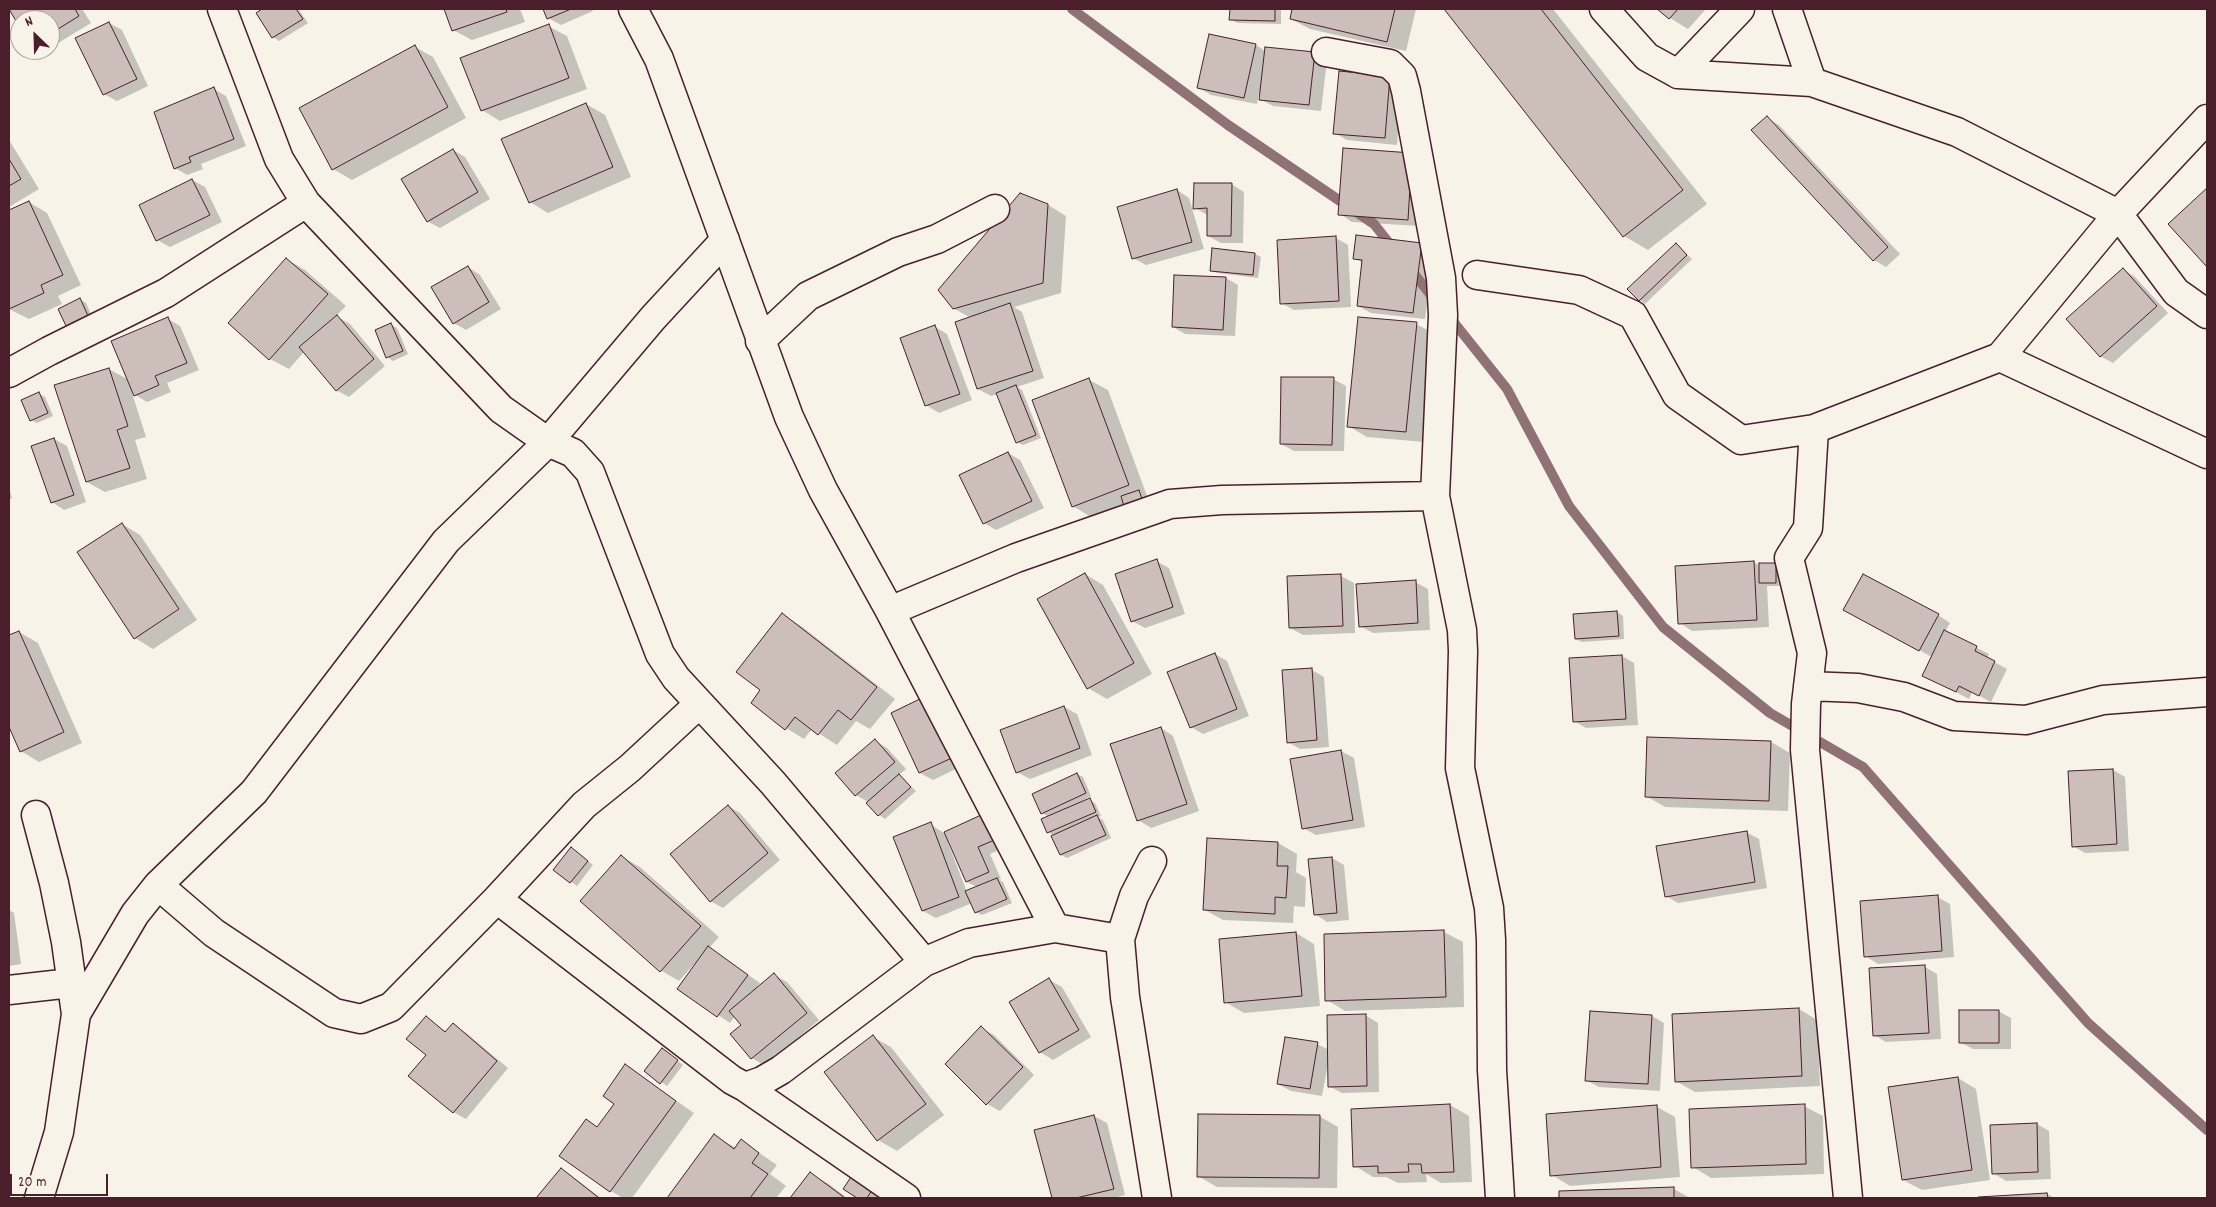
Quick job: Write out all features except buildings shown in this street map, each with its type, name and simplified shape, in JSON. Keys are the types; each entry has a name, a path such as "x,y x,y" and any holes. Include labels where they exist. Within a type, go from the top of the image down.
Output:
{"street":[{"path":"222,9 279,159 306,203 501,409 548,442 572,453 590,472 660,654 676,678 773,784 924,962"},
{"path":"633,9 659,59 789,418 823,490 890,611 1055,928"},
{"path":"1604,9 1647,57 1678,74 1812,82 1957,132 2118,214 2176,292 2207,314"},
{"path":"1678,74 1740,9"},
{"path":"1787,9 1812,82"},
{"path":"1326,52 1390,64 1402,76 1441,278 1443,315 1435,496 1462,630 1460,768 1489,908 1492,1070 1500,1198"},
{"path":"1477,275 1578,290 1633,315 1676,395 1741,440 1814,429 2000,357 2118,214 2207,119"},
{"path":"9,372 49,350 166,293 306,203"},
{"path":"760,341 808,296 898,252 937,238 995,209"},
{"path":"76,1014 135,914 158,885 254,792 446,541 548,442 653,318 725,240"},
{"path":"2000,357 2207,454"},
{"path":"1814,429 1808,528 1789,558 1812,653 1808,686 1805,750 1848,1198"},
{"path":"890,611 1016,558 1170,504 1222,500 1435,496"},
{"path":"1808,686 1858,688 1904,697 1954,716 2026,720 2103,700 2207,692"},
{"path":"158,885 214,933 326,1008 334,1013 361,1019 392,1007 497,899 584,805 630,768 700,704"},
{"path":"36,815 54,883 66,942 76,1014 59,1132 39,1198"},
{"path":"1152,861 1134,896 1120,939 1125,997 1156,1198"},
{"path":"497,899 732,1080 745,1087 906,1198"},
{"path":"745,1087 762,1081 781,1070 924,962 969,943 1055,928 1120,939"},
{"path":"9,990 71,983"}],"waterway":[{"path":"1072,9 1228,125 1374,224 1393,248"},
{"path":"1410,269 1435,300"},
{"path":"1448,315 1507,389 1569,506 1663,627 1770,713 1863,767 2088,1023 2207,1130"}]}
